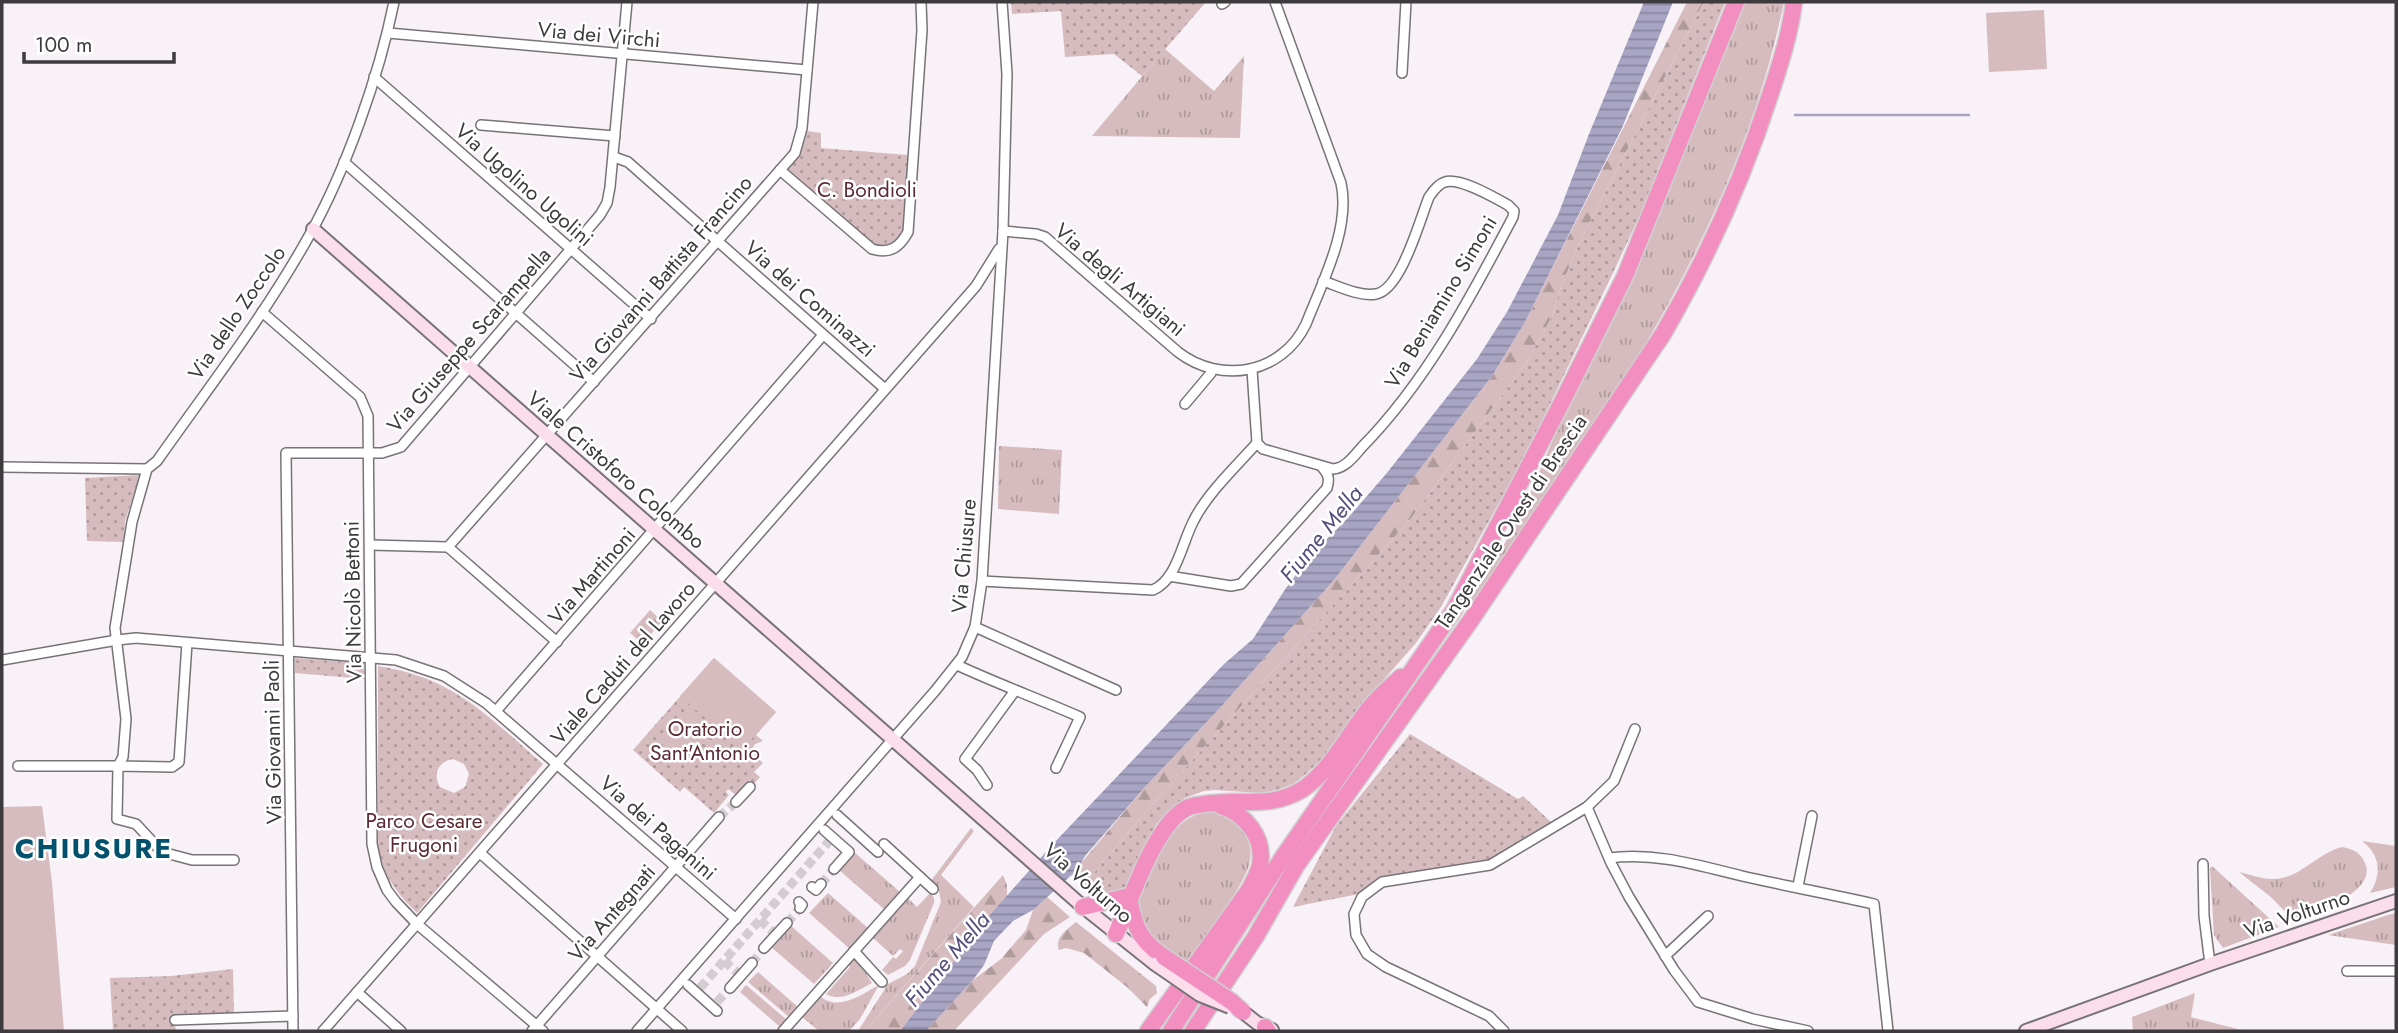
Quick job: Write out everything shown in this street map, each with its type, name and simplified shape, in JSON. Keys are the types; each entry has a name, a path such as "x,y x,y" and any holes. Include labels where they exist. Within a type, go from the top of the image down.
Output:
{"highway":[{"name":"Tangenziale Ovest di Brescia","path":"1171,1031 1283,857 1454,610 1625,276 1737,2"},
{"name":"Tangenziale Ovest di Brescia","path":"1193,1031 1256,936 1296,866 1471,620 1663,334 1727,210 1760,128 1797,2"},
{"path":"1111,931 1160,836 1178,814 1189,807 1270,802 1304,788 1323,771 1372,705 1425,654"},
{"path":"1148,1031 1249,890 1258,872 1261,855 1252,828 1238,813 1215,804"},
{"path":"1204,1031 1284,903 1296,866"},
{"path":"1082,906 1127,900"},
{"path":"1127,900 1139,934 1160,960 1232,1002 1243,1012"}],"street":[{"name":"Via dello Zoccolo","path":"234,860 192,860 162,852 136,824 117,819 118,766 123,757 126,719 115,628 132,522 148,469 157,461 262,312 313,229 344,162 388,33 394,2"},
{"name":"Via Giuseppe Scarampella","path":"286,453 382,453 401,447 600,215 607,202 614,157 627,2"},
{"name":"Via Giovanni Battista Francino","path":"448,547 795,153 802,128 813,2"},
{"path":"780,170 872,249 883,252 893,250 902,243 908,232 922,30 921,2"},
{"name":"Via Chiusure","path":"637,1031 957,665 975,627 982,581 1003,231 1007,74 1002,2"},
{"path":"1170,576 1231,586 1241,584 1327,488 1329,481 1321,465 1263,449 1257,443 1252,369 1279,358 1295,343 1306,324 1323,281 1342,223 1343,191 1275,2"},
{"path":"1402,73 1406,2"},
{"name":"Via dei Virchi","path":"388,33 807,70"},
{"name":"Via Ugolino Ugolini","path":"374,77 651,319"},
{"path":"481,125 615,136"},
{"name":"Via dei Cominazzi","path":"614,157 628,162 886,389"},
{"path":"344,162 594,382"},
{"name":"Via Beniamino Simoni","path":"1321,465 1333,469 1343,467 1374,436 1418,380 1491,258 1514,211 1508,205 1462,183 1444,182 1434,189 1429,197 1398,275 1385,291 1368,295 1323,281"},
{"name":"Viale Cristoforo Colombo","path":"313,229 894,739"},
{"name":"Via degli Artigiani","path":"1003,231 1045,237 1178,352 1194,362 1212,369 1252,369"},
{"name":"Viale Caduti del Lavoro","path":"323,1031 976,286 1002,244"},
{"name":"Viale Caduti del Lavoro","path":"976,286 988,276 999,272"},
{"name":"Via Nicolò Bettoni","path":"262,312 360,397 368,416 372,844 377,867 387,890 417,924 537,1030"},
{"name":"Via Martinoni","path":"496,711 823,335"},
{"path":"1185,404 1212,369"},
{"path":"982,581 1153,590 1162,587 1170,576 1195,517 1257,443"},
{"name":"Via Giovanni Paoli","path":"286,453 293,1031"},
{"path":"2,467 148,469"},
{"path":"370,545 448,547 558,642"},
{"path":"975,627 1116,690"},
{"name":"Via dei Paganini","path":"2,660 136,638 408,663 444,676 477,695 736,919"},
{"path":"18,766 172,767 179,762 187,643"},
{"path":"957,665 1014,692 1034,697 1080,717 1056,768"},
{"path":"987,785 965,759 1014,692"},
{"path":"1504,1031 1489,1016 1386,967 1367,954 1356,934 1354,914 1362,897 1382,882 1490,866 1587,807 1614,781 1635,729"},
{"name":"Via Volturno","path":"894,739 1111,931 1160,960"},
{"path":"736,802 750,787"},
{"path":"1587,807 1629,897 1665,956 1698,1002 1753,1019 1808,1031"},
{"path":"837,815 882,847 933,889"},
{"path":"1798,887 1812,816"},
{"name":"Via Antegnati","path":"537,1030 719,817"},
{"path":"824,830 849,852 834,869"},
{"path":"871,860 882,847"},
{"path":"480,853 682,1031"},
{"path":"1609,858 1630,855 1678,859 1874,904 1888,1031"},
{"path":"2203,864 2204,916 2210,964"},
{"path":"784,1031 920,877"},
{"name":"Via Volturno","path":"2026,1031 2210,964 2396,901"},
{"path":"1665,956 1708,916"},
{"path":"764,948 787,923"},
{"path":"854,951 882,982"},
{"path":"730,988 739,974 752,963"},
{"path":"2347,971 2396,971"},
{"path":"688,985 698,990 716,1007"},
{"path":"357,992 401,1031"},
{"name":"Via Volturno","path":"2048,1031 2099,1012 2119,999"},
{"path":"1243,1012 1269,1030"},
{"path":"175,1020 293,1016"}],"green space":[{"path":"1011,2 1206,2 1142,76 1114,54 1065,57 1061,11 1012,14"},
{"path":"1687,2 1704,2 1581,239 1552,317 1526,363 1410,520 1143,815 1089,879 1079,882 1071,875 1145,787 1220,708 1334,580 1492,376 1525,322"},
{"path":"1704,2 1725,2 1640,215 1525,456 1441,607 1416,643 1357,710 1326,755 1306,774 1293,784 1277,790 1260,793 1215,790 1185,798 1157,823 1123,891 1095,897 1079,882 1089,879 1143,815 1410,520 1526,363 1552,317 1581,239"},
{"path":"1746,2 1784,2 1761,92 1729,179 1710,221 1645,345 1467,610 1468,603 1526,503 1555,435 1632,275"},
{"path":"2044,10 2047,69 1989,72 1986,13"},
{"path":"1165,49 1214,91 1244,56 1240,138 1092,136"},
{"name":"C. Bondioli","path":"807,131 821,133 821,148 908,155 903,227 897,242 884,248 872,244 787,170 801,153"},
{"path":"999,446 1062,450 1059,514 998,509"},
{"path":"140,475 125,521 124,542 87,541 85,478"},
{"path":"650,610 662,621 643,644 630,633"},
{"path":"295,658 364,663 365,679 295,673"},
{"name":"Oratorio Sant'Antonio","path":"714,658 776,712 756,735 763,741 755,744 753,750 763,763 754,772 760,777 754,784 750,780 736,795 728,789 726,792 729,795 714,813 684,787 680,792 633,750"},
{"path":"714,658 776,712 742,750 680,696"},
{"name":"Parco Cesare Frugoni","path":"378,666 405,672 449,690 486,715 543,764 417,913 393,884 384,869 378,850","holes":["453,759 464,764 469,774 465,787 454,793 440,787 437,773 444,762"]},
{"path":"690,712 708,728 679,759 662,744"},
{"path":"1410,734 1518,799 1523,796 1551,825 1484,862 1381,879 1364,893 1293,907 1336,826"},
{"path":"42,806 52,882 64,1031 2,1031 2,807"},
{"path":"1215,812 1230,819 1242,830 1249,844 1250,861 1241,884 1187,965 1150,934 1139,914 1138,902 1141,889 1161,850 1178,827 1200,813"},
{"path":"971,828 974,831 941,875 974,907 865,1031 858,1031 888,984 907,974 915,966 941,902 939,891 930,882"},
{"path":"2362,841 2396,846 2396,887 2370,893 2378,866 2373,853"},
{"path":"2342,847 2355,851 2364,861 2367,872 2363,882 2343,899 2294,921 2272,898 2239,872 2264,878 2282,878"},
{"path":"854,852 900,892 885,910 839,870"},
{"path":"2212,866 2279,927 2223,948 2214,935"},
{"path":"1003,875 1007,896 900,1031 865,1031"},
{"path":"931,892 934,903 910,960 905,966 888,975 882,970 893,957 896,959 903,951 900,949 893,956 872,937 907,897 917,907"},
{"path":"828,893 868,928 850,949 809,913"},
{"path":"1047,897 1070,917 1044,934 954,1031 926,1031 973,980 1001,959 1026,930 1033,910"},
{"path":"2396,913 2396,945 2328,935 2388,915"},
{"path":"1076,922 1156,986 1157,993 1150,999 1147,1007 1127,987 1084,953 1066,948 1059,950 1060,937"},
{"path":"790,925 833,963 814,984 771,947"},
{"path":"855,956 872,983 844,996 826,994 850,967 848,964"},
{"path":"233,969 234,1014 174,1017 176,1031 113,1031 110,978 171,976"},
{"path":"758,972 798,1007 789,1017 748,982"},
{"path":"746,985 787,1020 780,1027 740,992"},
{"path":"879,985 860,1019 849,1031 819,1031 802,1017 820,996 827,1001 842,1002"},
{"path":"2195,993 2191,1017 2245,1031 2133,1031 2132,1017"}],"shaded area":[{"path":"1644,2 1673,2 1622,128 1525,322 1492,376 1334,580 1220,708 1145,787 1085,856 1077,870 1033,910 1013,921 994,941 984,965 973,980 926,1031 900,1031 987,918 1053,844 1224,664 1253,639 1311,555 1386,474 1477,359 1507,312 1558,215"}],"waterway":[{"path":"1795,115 1969,115"}],"tunnel":[{"path":"719,817 736,802"},
{"path":"700,988 831,839"},
{"path":"821,884 834,869"},
{"path":"787,923 800,908"},
{"path":"760,920 773,932"},
{"path":"752,963 764,948"},
{"path":"724,961 738,973"},
{"path":"717,1002 730,988"}],"district":[{"name":"CHIUSURE","path":"94,848"}],"water label":[{"name":"Fiume Mella","path":"1321,534"},
{"name":"Fiume Mella","path":"947,959"}]}
